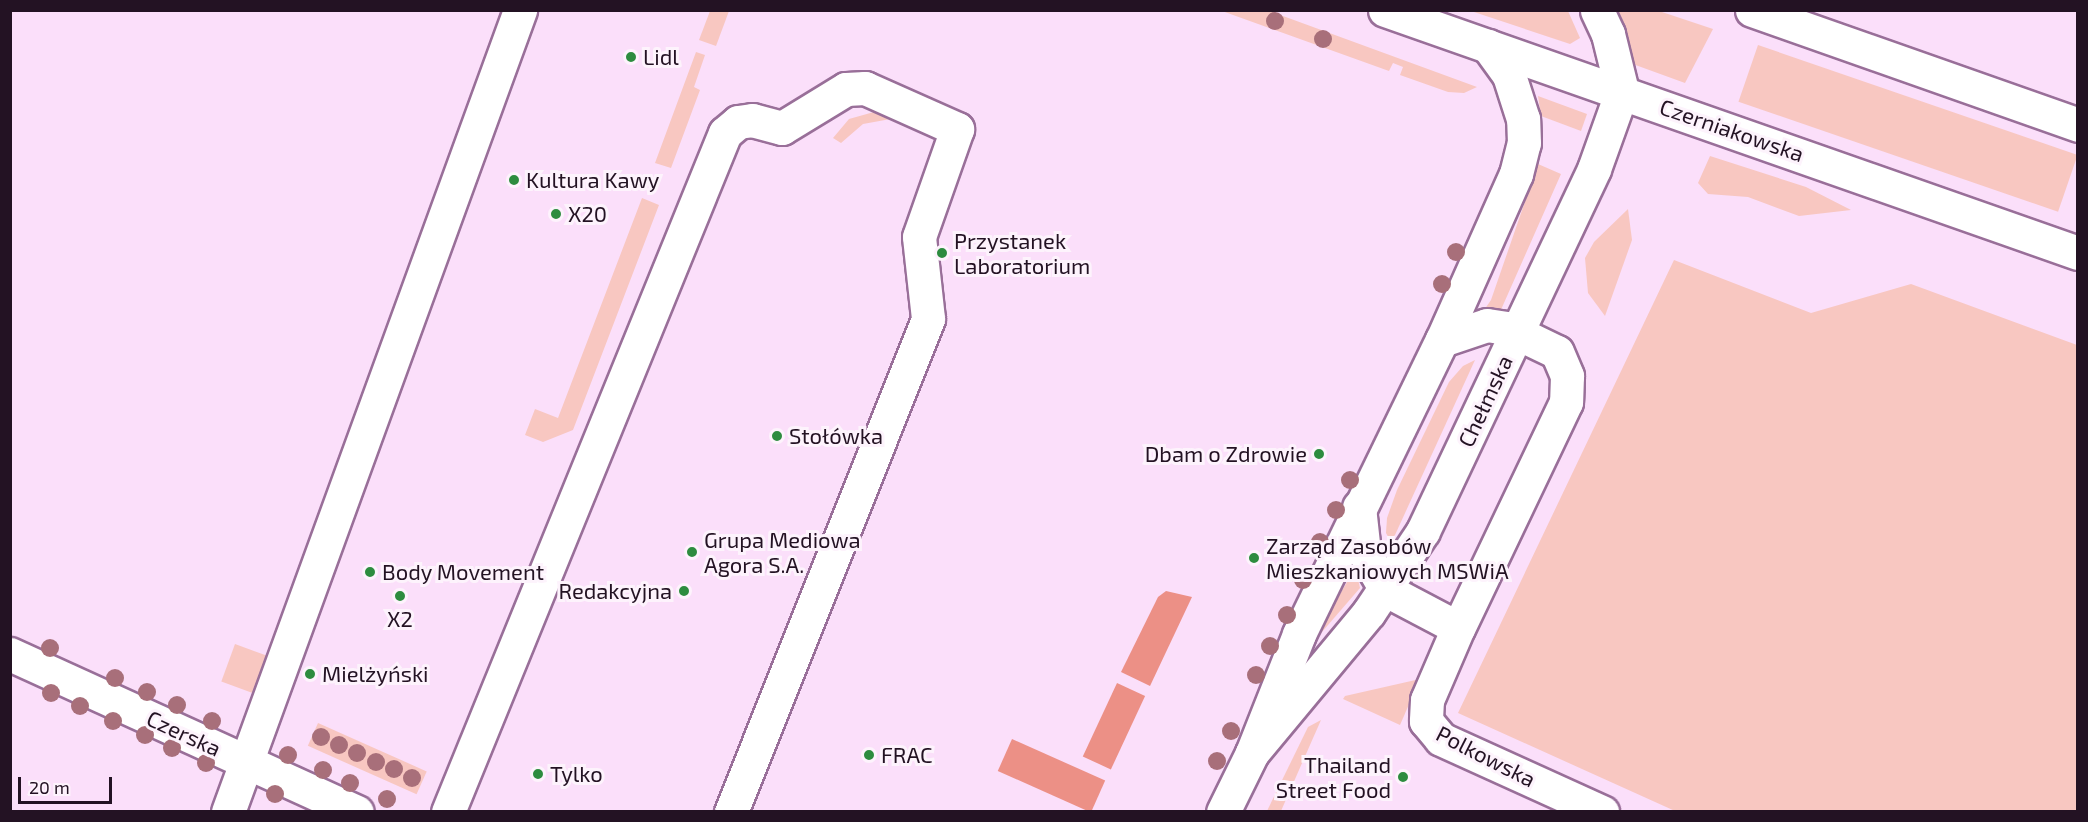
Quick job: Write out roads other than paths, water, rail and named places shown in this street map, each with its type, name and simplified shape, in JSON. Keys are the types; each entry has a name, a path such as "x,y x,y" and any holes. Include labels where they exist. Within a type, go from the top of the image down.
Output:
{"street":[{"path":"228,812 520,10"},
{"name":"Czerniakowska","path":"1385,10 1622,91 2078,253"},
{"path":"1597,10 1608,34 1622,91"},
{"path":"1752,10 2078,125"},
{"name":"Chełmska","path":"1223,812 1252,753 1299,634 1359,505 1442,340 1505,203 1524,143 1523,119 1512,83 1488,46"},
{"path":"448,812 725,133 738,122 752,120 782,128 846,89 865,88 957,129 920,237 928,319 731,812"},
{"name":"Chełmska","path":"1252,753 1386,590 1423,531 1599,159 1622,91"},
{"name":"Polkowska","path":"1442,340 1488,326 1517,332 1557,352 1567,376 1566,402 1458,628 1427,700 1425,711 1429,728 1441,739 1602,812"},
{"path":"1359,505 1364,552 1386,590 1458,628"},
{"name":"Czerska","path":"10,654 357,812"}],"place":[{"name":"Lidl","path":"631,57"},
{"name":"Kultura Kawy","path":"514,180"},
{"name":"X20","path":"556,214"},
{"name":"Przystanek Laboratorium","path":"942,253"},
{"name":"Stołówka","path":"777,436"},
{"name":"Dbam o Zdrowie","path":"1319,454"},
{"name":"Grupa Mediowa Agora S.A.","path":"692,552"},
{"name":"Zarząd Zasobów Mieszkaniowych MSWiA","path":"1254,558"},
{"name":"Body Movement","path":"370,572"},
{"name":"Redakcyjna","path":"684,591"},
{"name":"X2","path":"400,596"},
{"name":"Mielżyński","path":"310,674"},
{"name":"FRAC","path":"869,755"},
{"name":"Tylko","path":"538,774"},
{"name":"Thailand Street Food","path":"1403,777"}]}
